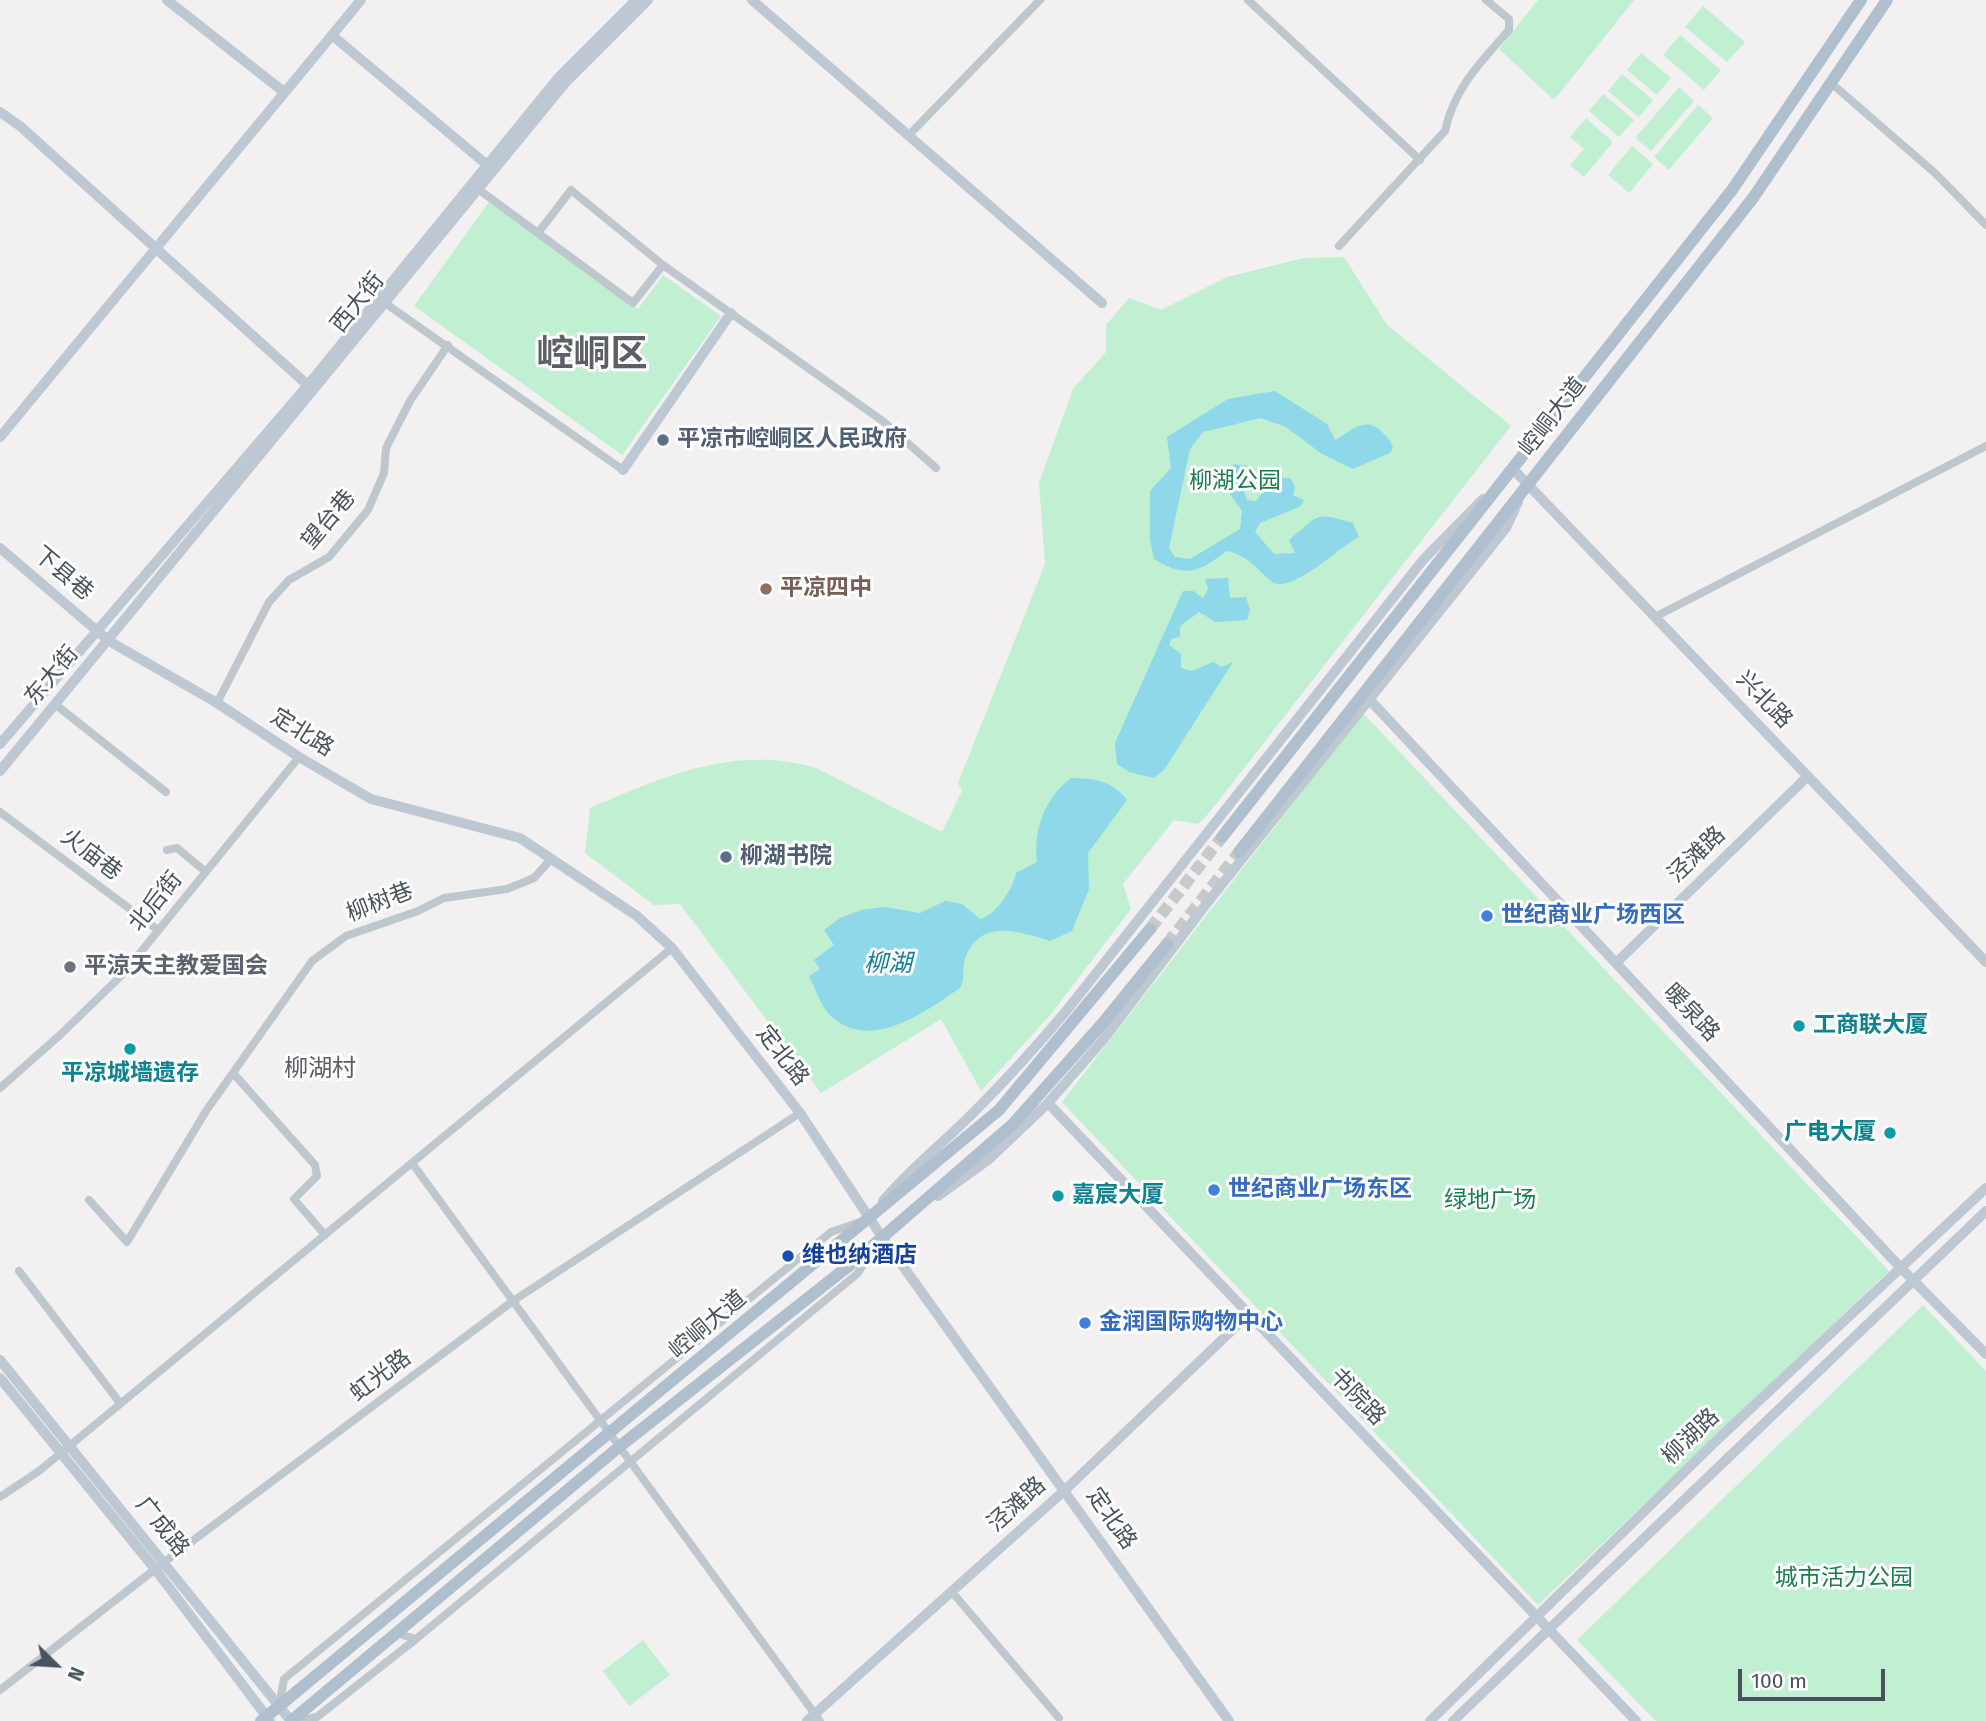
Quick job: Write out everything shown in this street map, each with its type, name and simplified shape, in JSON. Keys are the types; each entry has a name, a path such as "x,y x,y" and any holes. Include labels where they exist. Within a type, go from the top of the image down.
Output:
{"main road":[{"name":"崆峒大道","path":"1222,838 1732,191 1861,0"},
{"name":"崆峒大道","path":"1239,852 1753,198 1887,0"},
{"name":"崆峒大道","path":"266,1719 999,1110 1150,929"},
{"name":"崆峒大道","path":"291,1721 619,1447 855,1261 1013,1124 1102,1024 1167,944"}],"street":[{"path":"167,0 284,92"},
{"path":"0,437 361,0"},
{"name":"西大街","path":"109,641 490,168 559,76 636,0"},
{"name":"西大街","path":"382,301 478,189 490,168 566,82 648,0"},
{"path":"751,0 1102,303"},
{"path":"909,135 1040,0"},
{"path":"1248,0 1420,160"},
{"path":"1339,246 1445,131 1450,108 1462,84 1509,30 1509,19 1486,0"},
{"path":"333,36 490,168"},
{"path":"1831,83 1935,173 1986,225"},
{"path":"0,113 20,126 311,387"},
{"path":"478,189 633,303 663,265"},
{"path":"538,233 571,190 663,265 884,422 936,468"},
{"path":"382,301 623,470 731,313"},
{"name":"望台巷","path":"217,703 269,602 289,580 329,557 368,510 384,473 386,448 410,401 448,345"},
{"name":"西大街","path":"99,632 311,387"},
{"path":"1655,617 1986,446"},
{"path":"279,1706 284,1679 831,1232 869,1218 909,1170 970,1116 1029,1054 1423,560 1512,468"},
{"name":"兴北路","path":"1512,468 1986,962"},
{"path":"291,1721 317,1717 416,1639 857,1274 882,1237 988,1160 1048,1103 1103,1040 1506,528 1527,484"},
{"name":"下县巷","path":"0,548 109,641"},
{"name":"东大街","path":"0,744 99,632"},
{"name":"定北路","path":"109,641 217,703 299,757 371,799 520,838 637,916 672,948 800,1113 882,1237 1229,1721"},
{"name":"东大街","path":"0,771 109,641"},
{"name":"暖泉路","path":"1369,699 1900,1267 1986,1354"},
{"path":"56,705 166,792"},
{"name":"北后街","path":"0,1088 105,991 299,757"},
{"name":"泾滩路","path":"1616,963 1808,776"},
{"name":"火庙巷","path":"0,811 158,930"},
{"path":"167,850 177,848 206,872"},
{"name":"柳树巷","path":"89,1200 127,1242 206,1111 312,961 346,936 418,911 444,898 507,889 534,878 551,859"},
{"path":"0,1497 64,1449 672,948"},
{"path":"233,1073 315,1164 317,1176 293,1199 325,1235"},
{"name":"书院路","path":"1048,1103 1636,1721"},
{"name":"虹光路","path":"0,1690 159,1566 513,1301 800,1113"},
{"path":"412,1163 814,1719"},
{"name":"柳湖路","path":"1430,1721 1900,1267 1986,1188"},
{"name":"柳湖路","path":"1453,1721 1986,1210"},
{"path":"19,1271 120,1403"},
{"name":"泾滩路","path":"814,1719 1065,1490 1249,1314"},
{"name":"广成路","path":"0,1360 64,1449"},
{"name":"广成路","path":"0,1378 64,1449 291,1721"},
{"name":"广成路","path":"159,1566 266,1719"},
{"path":"952,1592 1059,1718"},
{"path":"396,1633 416,1639"}],"green space":[{"path":"1538,0 1634,0 1554,100 1499,49"},
{"path":"1703,6 1745,42 1727,62 1685,27"},
{"path":"1680,35 1721,70 1704,90 1663,55"},
{"path":"1641,53 1671,78 1657,95 1627,70"},
{"path":"1622,74 1653,100 1639,117 1608,91"},
{"path":"1679,87 1694,101 1651,151 1635,138"},
{"path":"1603,94 1634,120 1619,137 1589,111"},
{"path":"1698,105 1713,118 1669,170 1654,157"},
{"path":"1586,118 1613,142 1584,177 1570,165 1584,149 1570,137"},
{"path":"1632,146 1653,164 1629,193 1608,175"},
{"path":"489,202 638,309 663,275 721,316 622,455 414,306"},
{"name":"柳湖公园","path":"1344,257 1387,325 1511,426 1209,813 1198,824 1174,820 1123,884 1131,909 1051,1014 981,1091 941,1019 821,1093 680,904 654,905 585,853 590,808 672,775 728,762 757,760 816,768 942,832 962,791 958,783 1045,564 1039,483 1073,389 1106,352 1106,325 1129,298 1161,310 1227,277 1304,258"},
{"name":"绿地广场","path":"1363,713 1889,1271 1538,1605 1062,1102"},
{"name":"城市活力公园","path":"1923,1305 1986,1371 1986,1721 1656,1721 1577,1640"},
{"path":"643,1640 670,1675 629,1706 603,1671"}],"water":[{"path":"1275,391 1327,424 1335,440 1357,427 1368,425 1380,430 1390,440 1393,448 1390,453 1353,469 1322,454 1286,427 1261,418 1203,432 1190,449 1169,548 1175,557 1190,559 1240,529 1242,511 1227,490 1226,474 1234,464 1247,466 1253,477 1243,488 1247,500 1256,501 1264,491 1265,480 1272,477 1290,478 1295,486 1293,495 1304,500 1301,506 1260,523 1255,532 1274,554 1295,553 1289,540 1317,518 1330,517 1353,523 1359,537 1302,576 1279,584 1271,581 1245,558 1226,551 1200,568 1183,571 1154,559 1150,539 1150,491 1171,468 1167,437 1228,399"},
{"path":"1228,578 1230,598 1246,597 1250,610 1247,620 1216,622 1199,612 1180,626 1180,637 1171,639 1169,645 1181,654 1181,668 1192,671 1213,662 1222,667 1233,662 1164,770 1154,778 1129,772 1117,764 1115,743 1183,591 1193,591 1203,598 1208,589 1205,579"},
{"name":"柳湖","path":"1071,778 1102,782 1116,789 1127,800 1088,853 1089,889 1072,931 1050,941 1003,931 982,936 966,956 960,988 915,1017 898,1024 864,1031 848,1027 829,1014 809,976 820,969 814,960 834,945 824,930 840,918 861,910 884,907 920,913 945,901 962,904 980,919 986,917 1003,900 1016,873 1037,862 1037,838 1043,816 1054,795"}],"tunnel":[{"path":"1150,929 1222,837"},
{"path":"1167,944 1239,852"}],"place":[{"name":"平凉市崆峒区人民政府","path":"663,440"},
{"name":"平凉四中","path":"766,589"},
{"name":"柳湖书院","path":"726,857"},
{"name":"世纪商业广场西区","path":"1487,916"},
{"name":"平涼天主教爱国会","path":"70,967"},
{"name":"工商联大厦","path":"1799,1026"},
{"name":"平凉城墙遗存","path":"130,1049"},
{"name":"广电大厦","path":"1890,1133"},
{"name":"世纪商业广场东区","path":"1214,1190"},
{"name":"嘉宸大厦","path":"1058,1196"},
{"name":"维也纳酒店","path":"788,1256"},
{"name":"金润国际购物中心","path":"1085,1323"}],"district":[{"name":"崆峒区","path":"592,356"},
{"name":"柳湖村","path":"320,1069"}]}
